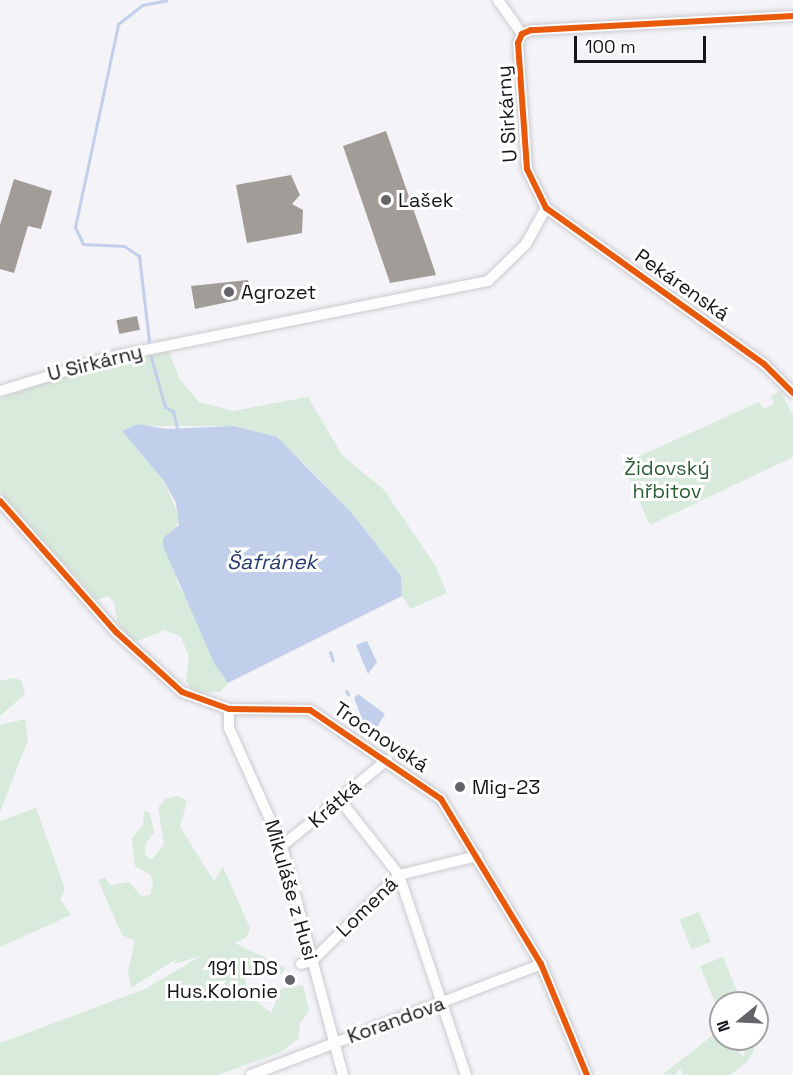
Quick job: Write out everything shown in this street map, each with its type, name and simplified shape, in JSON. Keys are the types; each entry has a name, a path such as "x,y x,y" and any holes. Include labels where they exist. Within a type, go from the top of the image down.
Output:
{"street":[{"path":"498,0 522,34 531,30 793,16"},
{"name":"U Sirkárny","path":"0,391 111,357 488,281 525,244 546,208 527,169 518,43 522,34"},
{"name":"Pekárenská","path":"546,208 764,364 793,393"},
{"name":"Trocnovská","path":"0,501 116,632 159,673 192,698 230,709 310,710 387,760 441,799 541,964 587,1075"},
{"name":"Mikuláše z Husi","path":"230,709 229,728 282,846 332,1044 343,1075"},
{"name":"Krátká","path":"282,846 387,760"},
{"path":"340,800 399,875 439,1004 466,1075"},
{"name":"Lomená","path":"301,964 312,961 399,875 477,856"},
{"name":"Korandova","path":"251,1075 541,964"}],"green space":[{"path":"169,351 179,378 199,402 233,411 308,397 342,455 384,490 435,565 447,593 410,609 402,596 401,576 351,512 300,459 233,426 136,426 123,432 164,481 180,519 173,531 177,583 194,609 215,665 228,683 220,692 195,693 186,682 189,657 181,637 165,630 137,641 129,638 117,621 114,602 108,596 97,600 0,493 0,399 78,369"},
{"name":"Židovský hřbitov","path":"780,391 793,415 793,457 650,525 622,464 759,402 763,409 774,404 771,396"},
{"path":"12,678 21,680 25,694 0,716 0,681"},
{"path":"25,719 28,740 0,812 0,725"},
{"path":"178,796 187,801 180,827 214,881 223,867 250,928 246,938 235,943 286,968 281,974 253,969 243,973 250,996 271,1013 281,989 303,985 309,1011 300,1023 298,1039 279,1053 218,1075 0,1075 0,1043 145,989 201,956 174,964 176,959 131,988 128,971 135,941 122,935 98,880 105,877 110,885 129,882 141,896 150,895 153,884 151,875 135,866 132,838 143,825 144,811 150,813 154,833 146,843 145,855 152,860 164,844 158,808 165,799"},
{"path":"36,808 65,889 60,899 71,915 0,947 0,821"},
{"path":"699,912 711,942 692,950 680,920"},
{"path":"723,957 737,991 710,991 700,966"},
{"path":"709,1038 709,1051 738,1051 743,1057 745,1051 753,1051 747,1062 730,1075 684,1075 680,1069 675,1075 663,1074"}],"water":[{"name":"Šafránek","path":"138,424 166,429 233,426 277,437 351,512 401,576 402,596 228,683 215,665 163,546 163,538 179,525 176,503 164,481 122,431"},
{"path":"367,641 377,662 368,674 356,645"},
{"path":"358,694 385,714 377,727 365,727 354,698"}],"building":[{"name":"Lašek","path":"386,131 436,275 390,283 343,146"},
{"path":"291,175 300,195 292,204 303,210 302,233 247,243 236,185"},
{"path":"14,179 52,191 41,229 28,226 14,273 0,269 0,225"},
{"name":"Agrozet","path":"248,280 252,297 195,309 191,286"},
{"path":"137,316 140,330 119,334 116,320"}],"waterway":[{"path":"149,341 139,256 124,246 83,244 75,227 118,24 142,5 167,0"},
{"path":"151,357 165,407 173,411 178,432"},
{"path":"330,652 333,661"}],"cycle path":[{"path":"793,16 531,30 522,34 518,43 527,169 546,208 764,364 793,393"},
{"path":"0,501 116,632 182,692 229,709 310,710 441,799 541,964 587,1075"}],"place":[{"name":"Lašek","path":"386,200"},
{"name":"Agrozet","path":"229,292"},
{"name":"Mig-23","path":"460,787"},
{"name":"191 LDS Hus.Kolonie","path":"290,980"}]}
